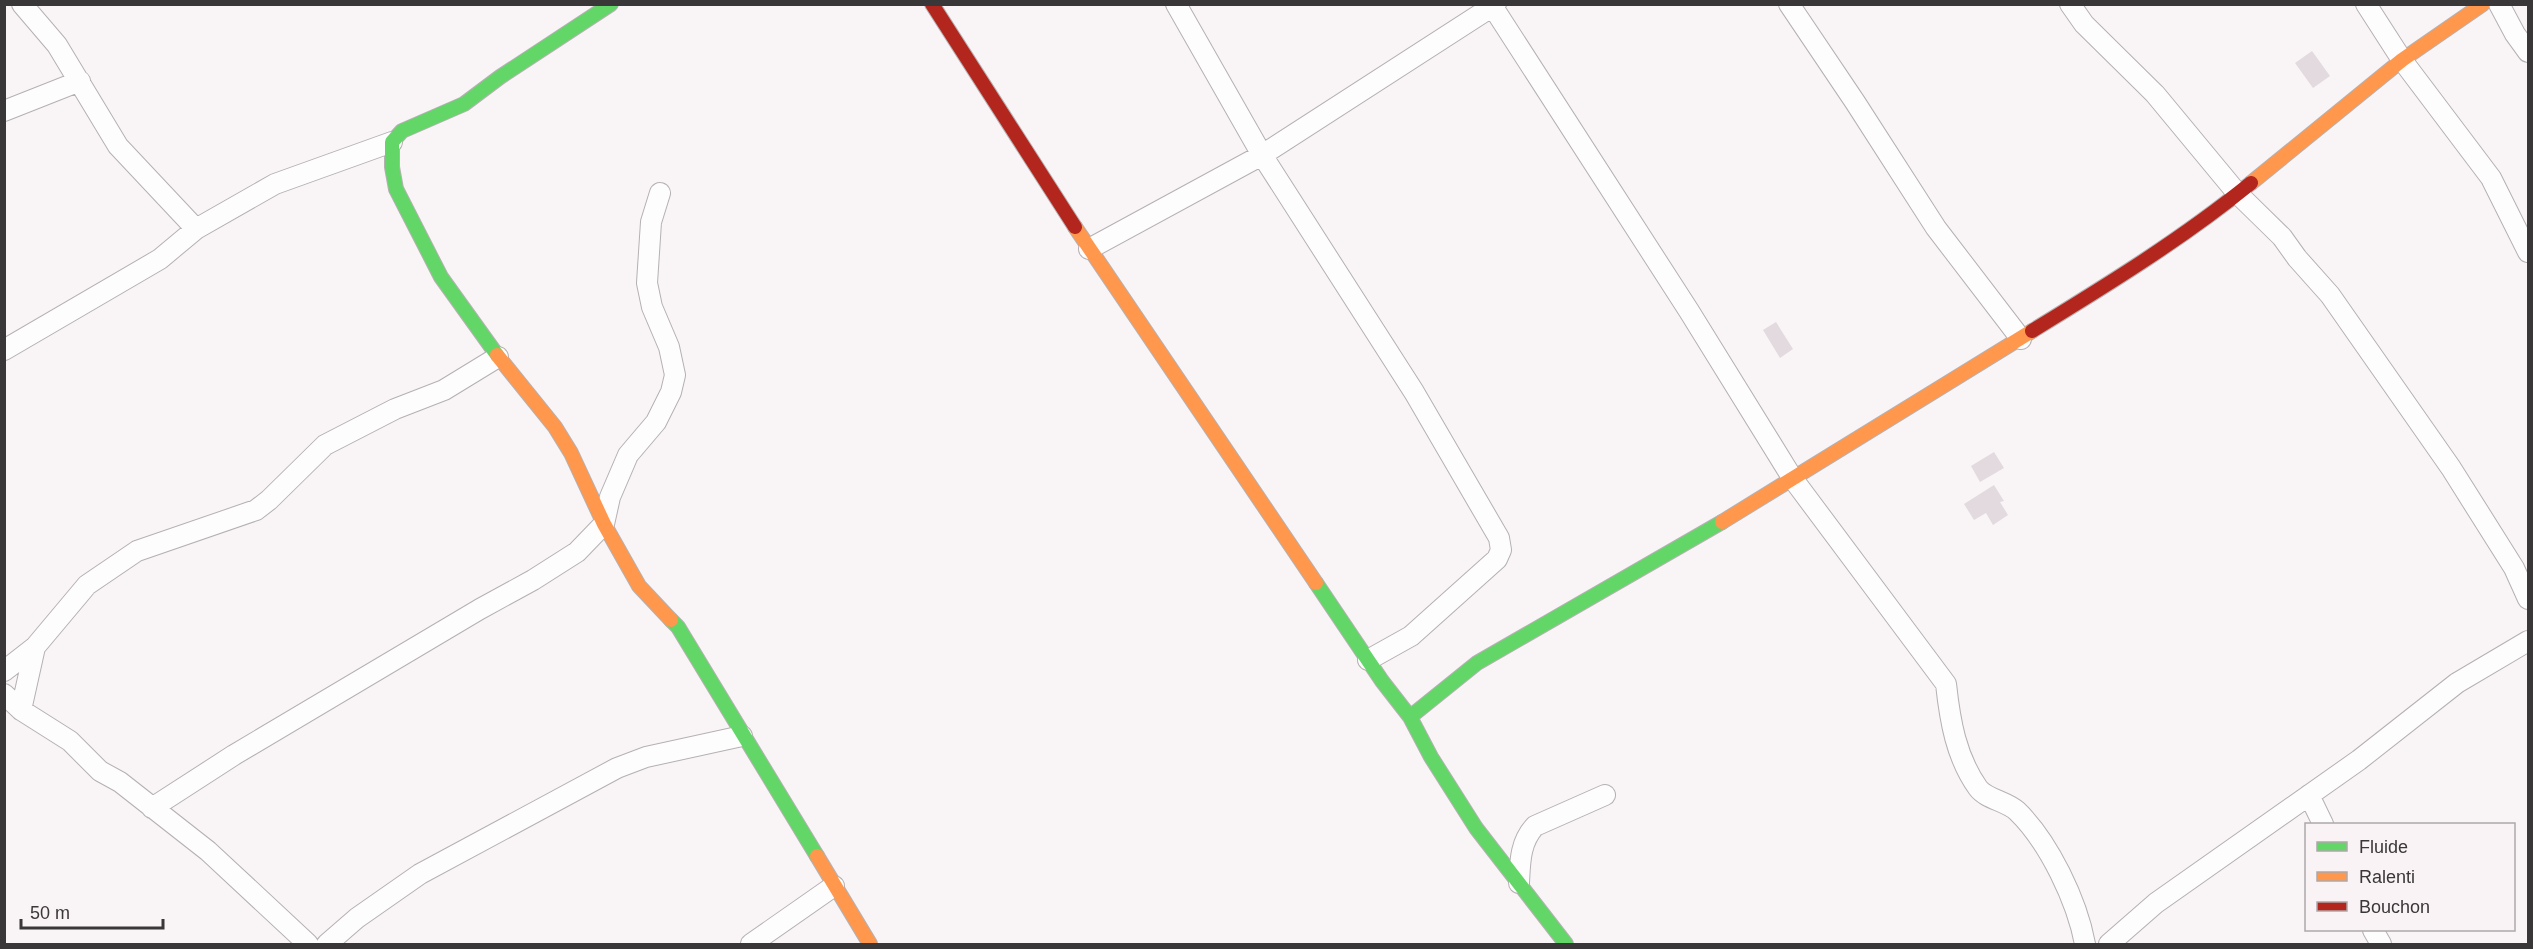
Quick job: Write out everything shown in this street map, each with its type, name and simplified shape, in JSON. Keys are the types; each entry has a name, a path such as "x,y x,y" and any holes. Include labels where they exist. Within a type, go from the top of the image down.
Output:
{"street":[{"path":"22,4 57,45 118,146 196,229"},
{"path":"4,350 160,259 196,229 275,184 392,142 402,131 464,104 500,77 611,4"},
{"path":"932,4 1089,249 1368,660 1410,717 1431,757 1476,828 1566,945"},
{"path":"1176,4 1262,155 1414,392 1499,538 1501,550 1497,559 1411,636 1368,660"},
{"path":"1789,4 1856,102 1936,228 2021,339"},
{"path":"2070,4 2084,24 2155,94 2237,193 2282,237 2344,314 2451,468 2514,568 2529,599"},
{"path":"2366,4 2402,60 2491,178 2529,252"},
{"path":"1410,717 1477,663 1698,537 2144,262 2220,208 2402,60 2483,4"},
{"path":"2499,4 2515,34 2529,52"},
{"path":"1089,249 1262,155 1493,5 1689,311 1793,479 1946,684 1950,722 1965,768 1980,791 2016,811 2046,849 2074,905 2085,945"},
{"path":"4,111 80,81"},
{"path":"392,142 392,167 396,189 441,277 498,357 555,427 571,453 604,524 639,586 678,627 870,945"},
{"path":"152,808 234,755 578,552 604,524 609,497 628,455 656,422 671,392 675,375 669,347 652,307 646,283 651,222 660,193"},
{"path":"4,670 35,647 87,585 137,551 256,510 325,445 395,409 444,390 498,357"},
{"path":"2109,945 2156,903 2359,760 2457,683 2529,641"},
{"path":"21,710 35,647"},
{"path":"4,694 21,710 70,741 100,771 120,782 208,851 308,945"},
{"path":"327,945 357,918 420,874 617,768 646,757 742,736"},
{"path":"1519,883 1521,855 1527,835 1535,826 1605,795"},
{"path":"2309,795 2322,823"},
{"path":"751,945 834,886"},
{"path":"2373,931 2380,945"}],"building":[{"path":"2312,51 2330,76 2313,88 2295,63"},
{"path":"1776,322 1793,349 1780,358 1763,330"},
{"path":"1994,452 2004,468 1980,482 1971,466"},
{"path":"1994,485 2004,501 2000,502 2008,515 1993,525 1986,513 1974,520 1964,504"}],"traffic: fast":[{"path":"497,355 441,277 396,189 392,167 392,142 402,131 464,104 500,77 611,4"},
{"path":"1410,717 1477,663 1722,522"},
{"path":"1316,583 1382,681 1410,717 1431,757 1476,828 1566,944"},
{"path":"671,620 678,627 817,856"}],"traffic: slow":[{"path":"2251,183 2402,60 2483,4"},
{"path":"1075,227 1316,583"},
{"path":"1722,522 2032,331"},
{"path":"497,355 555,427 571,453 604,524 639,586 671,620"},
{"path":"817,856 870,944"}],"traffic: jam":[{"path":"932,4 1075,227"},
{"path":"2032,331 2171,242 2251,183"}]}
